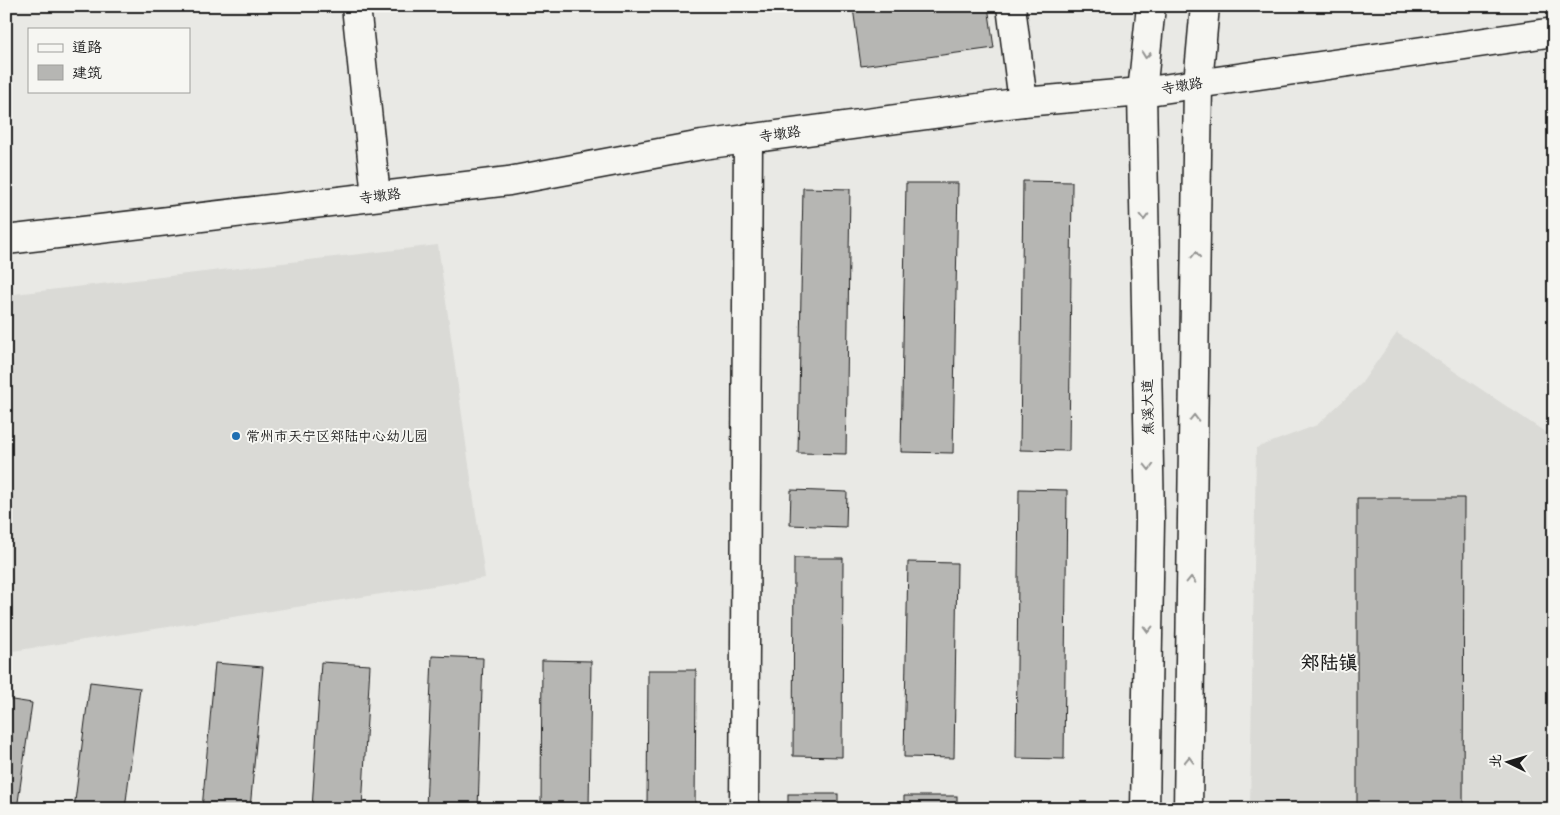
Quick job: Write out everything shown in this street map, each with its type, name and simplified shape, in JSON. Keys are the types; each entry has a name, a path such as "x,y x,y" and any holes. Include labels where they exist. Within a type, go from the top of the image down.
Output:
{"main road":[{"path":"356,6 376,196"},
{"path":"1011,6 1023,102"},
{"name":"焦溪大道","path":"1145,809 1150,521 1142,92 1151,6"},
{"path":"1188,809 1198,83 1205,6"},
{"name":"寺墩路","path":"6,240 509,180 748,138 1023,102 1142,92 1554,32"},
{"path":"744,809 748,138"}],"shaded area":[{"name":"常州市天宁区郑陆中心幼儿园","path":"438,245 485,578 6,652 6,295"},
{"path":"1397,333 1554,438 1554,809 1250,809 1256,448 1317,425 1361,384"}],"building":[{"path":"865,6 988,6 994,48 861,66 853,8"},
{"path":"1023,181 1072,182 1069,451 1020,450"},
{"path":"906,183 958,183 953,453 901,452"},
{"path":"803,188 850,189 846,454 798,453"},
{"path":"1019,489 1067,490 1064,759 1016,758"},
{"path":"791,490 847,492 846,527 790,525"},
{"path":"1357,498 1464,498 1463,809 1357,809"},
{"path":"794,558 843,558 842,757 793,756"},
{"path":"908,562 957,563 954,758 904,757"},
{"path":"432,656 483,658 478,809 426,809"},
{"path":"542,660 591,661 589,809 541,809"},
{"path":"321,662 370,665 362,809 312,809"},
{"path":"215,663 263,667 250,809 202,809"},
{"path":"648,670 696,670 695,809 647,809"},
{"path":"90,682 140,688 125,809 74,809"},
{"path":"6,699 32,703 17,809 6,809"},
{"path":"788,794 838,794 838,809 788,809"},
{"path":"904,796 957,796 957,809 904,809"}],"place":[{"name":"常州市天宁区郑陆中心幼儿园","path":"236,436"}],"district":[{"name":"郑陆镇","path":"1329,662"}]}
